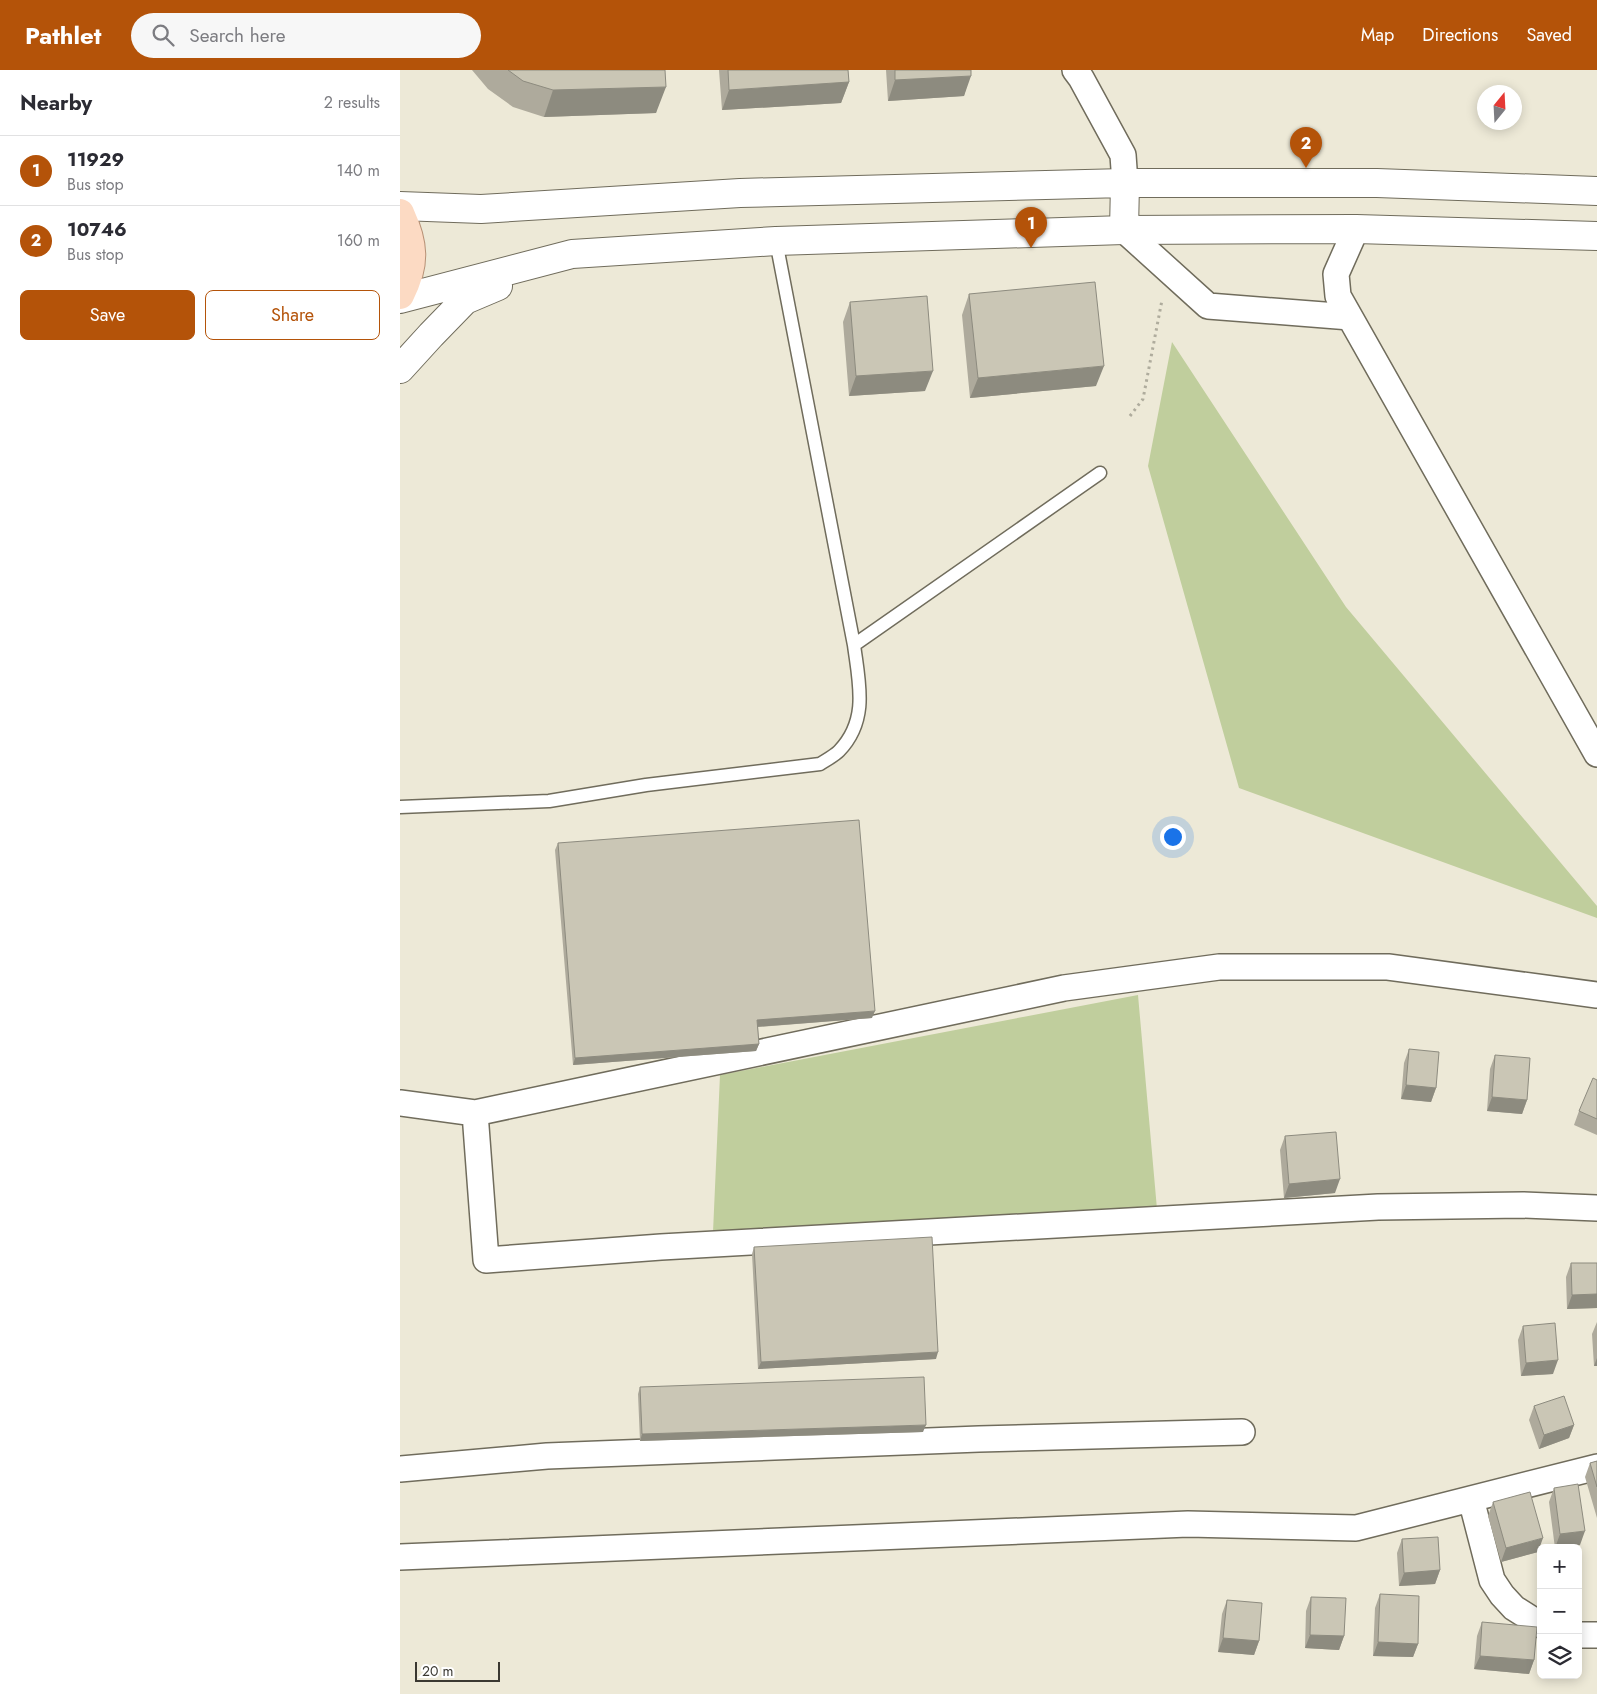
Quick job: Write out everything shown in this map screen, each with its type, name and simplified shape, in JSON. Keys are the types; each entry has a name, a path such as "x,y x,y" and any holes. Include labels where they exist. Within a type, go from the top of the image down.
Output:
{"main road":[{"path":"400,213 409,234 412,256 408,279 400,295"}],"street":[{"path":"1075,70 1123,155 1125,183 1124,230 1208,306 1350,317"},
{"path":"400,206 481,209 740,193 1125,183 1377,183 1597,191"},
{"path":"1356,229 1336,274 1338,296 1597,754"},
{"path":"400,299 572,254 776,241 1124,230 1356,229 1597,236"},
{"path":"400,370 465,300 572,254"},
{"path":"400,1103 475,1113 1064,988 1219,967 1388,967 1597,995"},
{"path":"475,1113 486,1260 661,1247 1378,1207 1523,1205 1597,1208"},
{"path":"400,1469 547,1456 979,1439 1242,1432"},
{"path":"400,1558 1188,1524 1356,1528 1597,1467"},
{"path":"1471,1499 1492,1580 1514,1608 1537,1622"},
{"path":"1582,1635 1597,1635"}],"lane":[{"path":"400,807 549,802 646,785 820,764 838,752 850,737 859,716 861,694 854,645 776,241"},
{"path":"854,645 1100,473"}],"path":[{"path":"1130,416 1143,399 1168,270"}],"green space":[{"path":"1172,342 1346,607 1597,906 1597,918 1239,788 1148,466"},
{"path":"1138,995 1157,1209 713,1232 720,1075"}],"building":[{"path":"508,70 665,70 666,87 553,90 523,81"},
{"path":"728,70 848,70 849,82 729,90"},
{"path":"895,70 971,70 971,76 895,80"},
{"path":"1095,282 1104,366 978,378 969,294"},
{"path":"927,296 933,371 856,376 850,302"},
{"path":"859,820 875,1011 757,1020 759,1044 575,1058 558,843"},
{"path":"1409,1049 1439,1052 1436,1088 1406,1085"},
{"path":"1495,1055 1530,1058 1527,1100 1492,1097"},
{"path":"1593,1078 1597,1080 1597,1119 1579,1111"},
{"path":"1336,1132 1340,1179 1289,1184 1285,1136"},
{"path":"932,1237 938,1352 761,1362 754,1247"},
{"path":"1571,1263 1597,1263 1597,1294 1572,1295"},
{"path":"1555,1323 1558,1360 1526,1363 1523,1326"},
{"path":"924,1377 926,1425 642,1434 640,1387"},
{"path":"1564,1396 1574,1425 1544,1435 1534,1406"},
{"path":"1597,1461 1597,1487 1590,1463"},
{"path":"1578,1484 1585,1531 1560,1534 1554,1488"},
{"path":"1530,1492 1543,1538 1506,1548 1493,1502"},
{"path":"1438,1537 1440,1570 1404,1573 1402,1539"},
{"path":"1380,1594 1419,1596 1418,1644 1378,1642"},
{"path":"1311,1597 1346,1598 1344,1636 1310,1635"},
{"path":"1227,1600 1262,1603 1259,1641 1223,1638"},
{"path":"1482,1622 1537,1627 1534,1660 1480,1656"}],"place":[{"name":"10746","path":"1306,168"},
{"name":"11929","path":"1031,248"}]}
